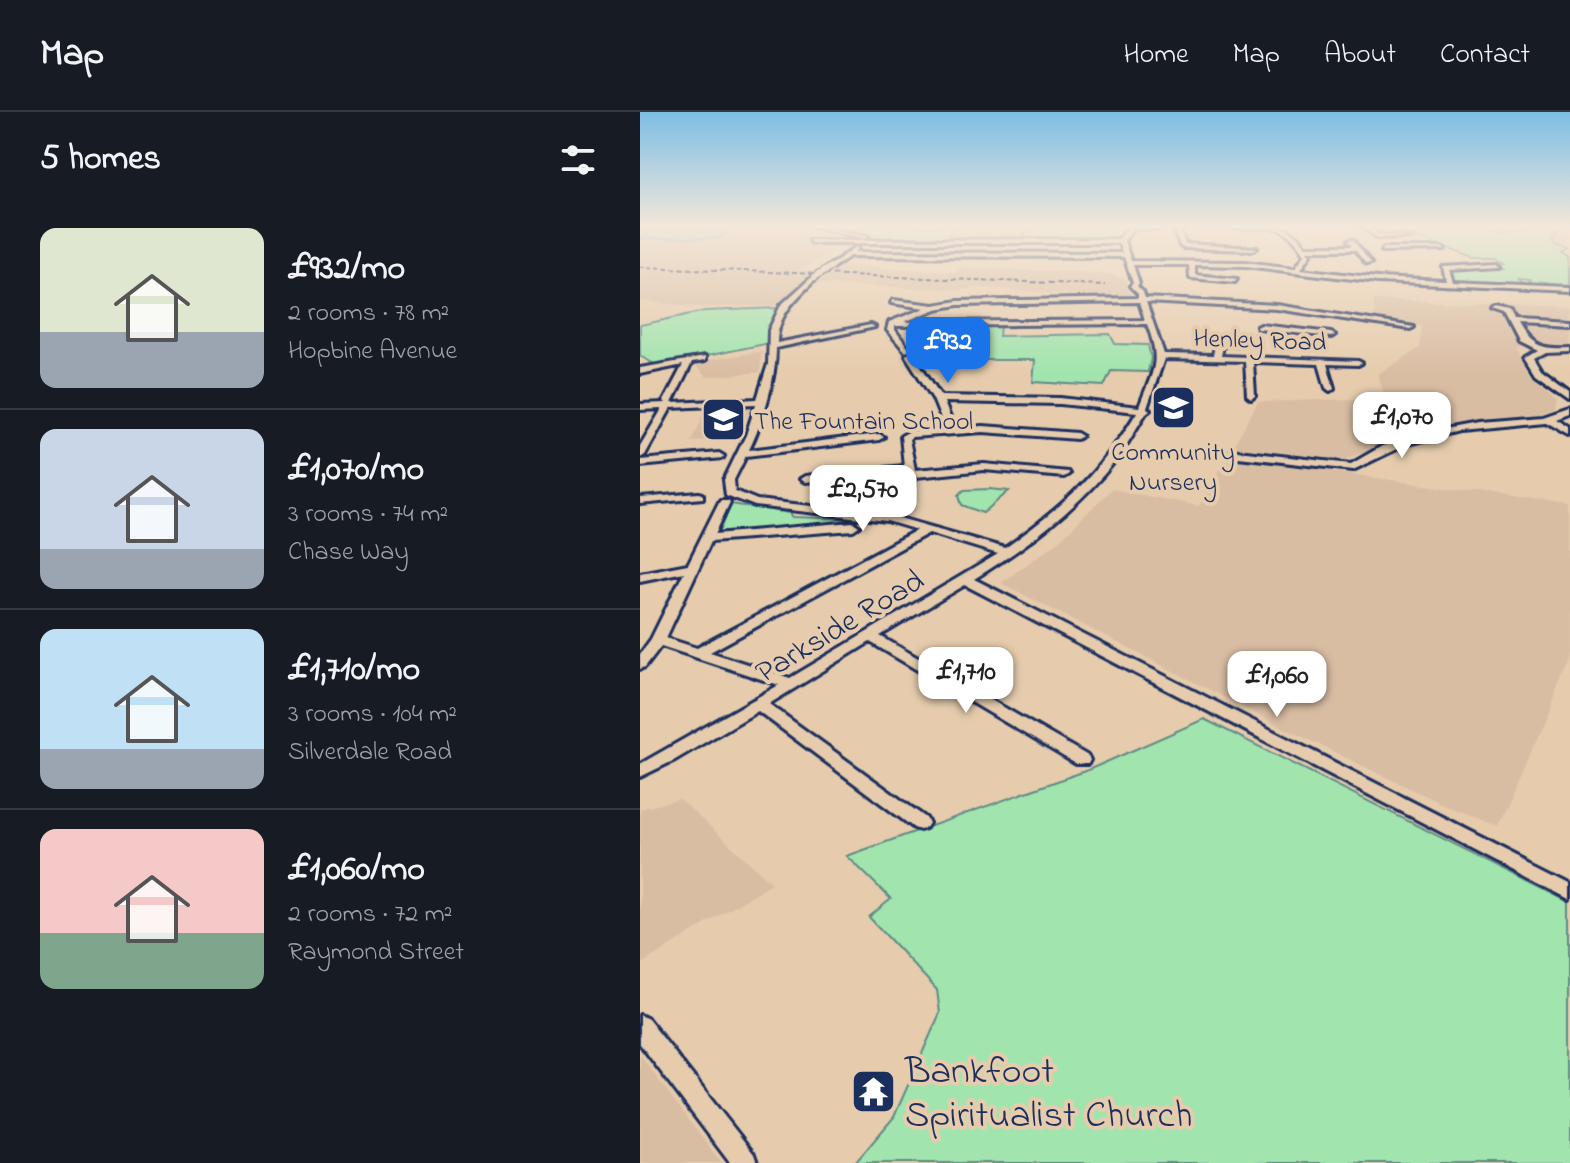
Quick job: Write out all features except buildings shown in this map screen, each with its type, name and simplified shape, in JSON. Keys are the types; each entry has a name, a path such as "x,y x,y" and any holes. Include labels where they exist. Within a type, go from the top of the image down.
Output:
{"street":[{"path":"640,664 658,640 727,498 729,480 762,401 772,364 773,330 784,307 818,275"},
{"path":"1133,275 1136,283 1133,286 1141,293 1161,356"},
{"path":"1192,275 1235,280"},
{"path":"1338,275 1450,283 1526,281 1570,289"},
{"path":"1447,275 1450,283"},
{"path":"958,303 964,291"},
{"path":"950,429 938,399 891,330 895,322 934,307 958,303 1141,300 1302,309 1410,327"},
{"path":"893,302 934,307"},
{"path":"1227,318 1229,305"},
{"path":"1496,308 1507,311 1522,339 1544,350"},
{"path":"1334,362 1331,335 1345,318"},
{"path":"1513,320 1570,323"},
{"path":"895,322 1148,322"},
{"path":"772,346 871,327"},
{"path":"1266,328 1331,335"},
{"path":"1217,358 1219,344 1229,336 1244,342"},
{"path":"1570,349 1544,350 1530,355 1530,362 1570,396"},
{"name":"Henley Road","path":"1161,356 1358,363"},
{"name":"Parkside Road","path":"640,771 760,705 869,636 968,581 1051,522 1097,477 1145,410 1161,356"},
{"path":"640,371 702,359"},
{"path":"1249,359 1251,396"},
{"path":"1322,361 1330,388"},
{"path":"640,455 689,362"},
{"path":"938,399 1060,401 1145,410"},
{"path":"640,407 668,403 762,401"},
{"path":"1229,453 1353,467 1381,450 1436,433 1549,420 1570,412"},
{"path":"1549,420 1570,433"},
{"path":"888,518 907,498 911,471 904,438 910,434 950,429 1013,429 1077,436"},
{"path":"740,454 879,437"},
{"path":"640,463 719,456"},
{"path":"805,479 830,478 860,468 911,471 984,467 1064,474"},
{"path":"640,501 699,496"},
{"path":"727,498 888,518 1009,553"},
{"path":"707,538 853,526"},
{"path":"698,653 928,529"},
{"path":"640,577 693,567"},
{"path":"968,581 1570,891"},
{"path":"869,636 1082,760"},
{"path":"658,640 793,684"},
{"path":"760,705 920,823"},
{"path":"640,1026 745,1163"}],"shaded area":[{"path":"640,275 813,275 777,306 700,307 640,301"},
{"path":"826,275 1111,275 1125,278 1133,299 971,287 968,290 813,284"},
{"path":"1374,300 1570,306 1570,348 1516,347 1530,373 1558,398 1556,410 1537,417 1478,420 1405,435 1340,462 1231,450 1258,402 1385,398 1378,374 1420,348 1422,326 1374,321"},
{"path":"762,351 760,372 706,377 693,363"},
{"name":"The Fountain School","path":"751,406 737,438 692,442 706,408"},
{"path":"1227,456 1570,506 1570,661 1497,826 1451,808 1282,727 1001,583 1059,541 1111,489 1199,506"},
{"path":"680,799 772,883 640,965 640,809"},
{"path":"640,1055 721,1162 721,1163 640,1163"}],"green space":[{"path":"1450,275 1570,275 1570,287 1533,285 1528,282 1530,280 1519,279 1524,285 1452,280"},
{"path":"778,308 768,329 770,343 658,366 640,356 640,325 705,311"},
{"path":"931,326 1000,326 999,336 1110,334 1115,344 1148,345 1151,358 1148,372 1111,371 1104,386 1033,382 1035,360 940,360 949,354 949,341 939,345"},
{"path":"964,490 1009,491 983,513 962,505 959,495"},
{"path":"731,504 790,513 793,517 849,519 843,526 718,535"},
{"path":"1204,719 1570,902 1570,1163 855,1163 894,1117 940,1013 937,990 869,917 891,899 847,856 1088,770"}],"railway":[{"path":"848,275 1105,285"}],"place":[{"name":"Community Nursery","path":"1173,408"},
{"name":"The Fountain School","path":"723,420"},
{"name":"Bankfoot Spiritualist Church","path":"874,1091"}]}
